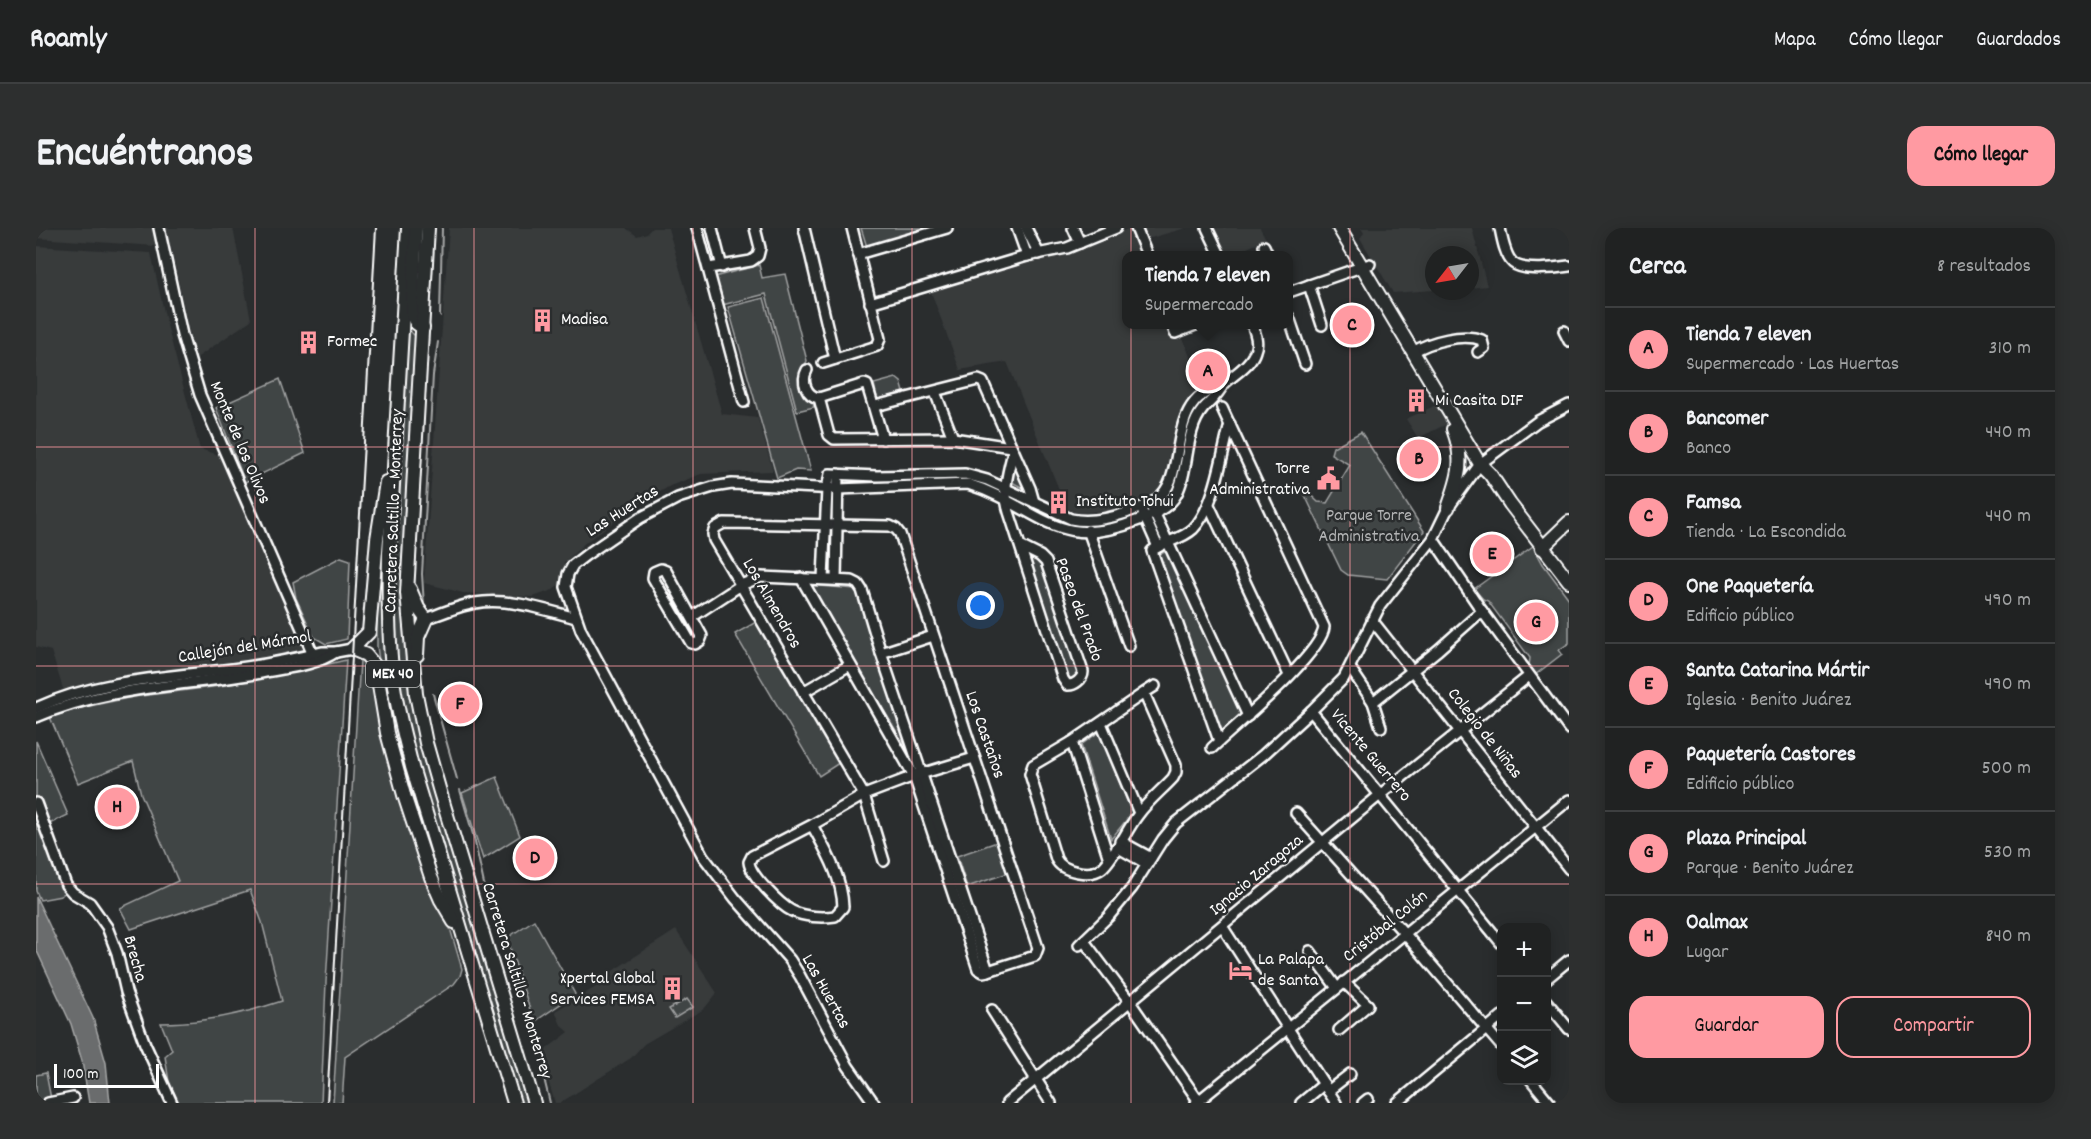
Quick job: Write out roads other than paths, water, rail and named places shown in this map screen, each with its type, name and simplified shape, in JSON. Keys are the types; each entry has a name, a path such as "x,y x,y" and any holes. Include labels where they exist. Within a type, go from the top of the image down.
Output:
{"main road":[{"name":"Carretera Saltillo - Monterrey","path":"408,228 388,607 393,680 412,767 514,1103"},
{"path":"416,228 412,315 416,323 423,328"},
{"name":"Carretera Saltillo - Monterrey","path":"428,228 407,576 409,635 416,694 429,753 534,1103"},
{"path":"1340,228 1366,266 1490,474 1542,548 1569,581"},
{"path":"1348,228 1366,266"},
{"path":"1416,350 1440,397 1454,430 1461,456 1459,476 1449,508"},
{"path":"1440,397 1483,462"},
{"path":"395,455 388,471 379,529 369,632 352,649 366,655 376,667 387,733 422,852 441,900 462,933"},
{"path":"1542,548 1569,522"},
{"path":"407,576 414,601 426,619 417,644 416,694"}],"street":[{"name":"Monte de los Olivos","path":"159,228 182,335 200,395 314,658"},
{"path":"697,228 744,402"},
{"path":"712,228 723,267"},
{"path":"709,268 751,261 758,256 760,248 755,228"},
{"path":"804,228 834,360"},
{"path":"823,363 877,346 880,343 852,228"},
{"path":"858,254 946,228"},
{"path":"1017,228 1027,256"},
{"path":"1026,228 1039,254"},
{"path":"1073,228 1080,243"},
{"path":"870,303 1027,256 1080,243 1116,228"},
{"path":"1136,228 1145,251"},
{"path":"1207,228 1218,251"},
{"path":"1500,228 1509,259 1517,266 1552,268 1569,266"},
{"path":"1293,290 1366,266"},
{"path":"1309,285 1322,325"},
{"path":"1293,328 1305,364"},
{"name":"Las Huertas","path":"874,1103 839,1051 790,960 718,878 703,856 576,618 566,587 568,574 573,565 618,532 666,504 694,492 732,484 838,489 968,484 1005,499 1054,526 1069,531 1089,533 1103,532 1145,518 1174,499 1184,474 1194,424 1198,415 1222,386 1249,362 1255,353 1257,343 1253,329"},
{"path":"1564,331 1569,341"},
{"path":"1416,350 1447,340 1473,336 1482,340 1484,348 1478,352"},
{"path":"807,370 804,379 808,393 812,397 819,398 864,384 869,387 883,439"},
{"path":"875,406 978,380 983,382 1034,502"},
{"name":"Las Huertas","path":"1146,506 1157,500 1169,484 1189,410 1196,400 1210,389 1222,386"},
{"path":"935,392 953,438"},
{"path":"819,398 830,435 834,439 953,438 1012,449"},
{"name":"Vicente Guerrero","path":"1497,938 1311,711 1350,668 1372,620 1394,586 1433,539 1449,508 1483,462 1538,421 1569,405"},
{"path":"1222,408 1230,424 1324,627 1321,639 1289,675 1216,744 1152,553 1153,549 1181,537 1193,528 1209,505 1230,424"},
{"name":"Paseo del Prado","path":"1012,449 1005,499 1020,546 1063,679 1067,685 1073,685 1082,678 1083,672 1046,562 1040,556 1020,546"},
{"path":"833,475 965,474 1005,488 1071,519 1085,522 1121,515 1146,506"},
{"path":"823,579 827,489 833,475"},
{"path":"833,475 838,489 836,580"},
{"path":"1209,505 1289,675"},
{"path":"1146,506 1155,513 1248,716"},
{"path":"1146,506 1145,518 1158,547"},
{"name":"Los Almendros","path":"884,861 864,795 714,540 713,534 719,524 768,522 890,526 896,529"},
{"path":"1085,522 1129,646"},
{"name":"Los Castaños","path":"896,529 900,534 1038,948 1035,956 984,971 918,775"},
{"path":"1433,539 1569,729"},
{"path":"661,569 666,571 692,617 702,636 695,644 691,643 674,616 653,578 654,572 661,569"},
{"path":"692,617 741,585 761,577 852,581 858,584 862,590 918,775"},
{"path":"801,578 850,665 918,775"},
{"path":"426,619 476,602 505,602 576,618"},
{"path":"1373,702 1413,671 1482,610"},
{"name":"Colegio de Niñas","path":"1372,620 1569,869"},
{"path":"881,653 933,636"},
{"name":"Callejón del Mármol","path":"36,717 111,693 166,681 236,668 314,658 352,649"},
{"path":"803,693 850,665"},
{"path":"1350,668 1373,702 1381,727"},
{"name":"Ignacio Zaragoza","path":"1007,1103 1322,843 1529,676"},
{"name":"Callejón del Mármol","path":"36,708 67,696 120,684 166,681"},
{"path":"1144,693 1176,765 1173,778 1139,813 1103,867 1093,872 1070,869 1058,864 1030,774 1031,769 1034,765 1072,742 1101,723 1144,693 1155,686"},
{"path":"1198,1102 1130,1002 1082,943 1117,906 1176,823 1263,754 1311,711"},
{"path":"1101,723 1139,813"},
{"path":"1072,742 1109,859"},
{"path":"812,825 836,873 843,894 843,907 835,916 800,915 791,911 752,873 749,862 757,853 864,795 974,758"},
{"name":"Cristóbal Colón","path":"1198,1102 1569,800"},
{"name":"Brecha","path":"36,803 66,885 73,893 90,903 110,934 126,992 145,1044 172,1103"},
{"path":"1296,813 1405,934 1497,1041"},
{"path":"1118,844 1149,861"},
{"path":"1222,926 1336,1103"},
{"path":"1310,951 1341,985 1368,1005 1339,1030"},
{"path":"1548,977 1569,960"},
{"path":"1551,1007 1569,1029"},
{"path":"992,1010 1051,1103"},
{"path":"1397,1103 1497,1020"},
{"path":"1301,1103 1350,1074"},
{"path":"1535,1085 1550,1103"},
{"path":"54,1102 73,1098"}],"waterway":[{"path":"440,316 442,228"},
{"path":"424,606 422,574 433,375 438,342"},
{"path":"433,694 457,779"},
{"path":"460,790 484,884"},
{"path":"541,1066 550,1103"}],"railway":[{"path":"327,1103 376,228"}],"place":[{"name":"Madisa","path":"543,320"},
{"name":"Famsa","path":"1352,325"},
{"name":"Formec","path":"309,342"},
{"name":"Tienda 7 eleven","path":"1208,371"},
{"name":"Mi Casita DIF","path":"1417,401"},
{"name":"Bancomer","path":"1419,459"},
{"name":"Torre Administrativa","path":"1328,479"},
{"name":"Instituto Tohui","path":"1058,502"},
{"name":"Santa Catarina Mártir","path":"1492,554"},
{"name":"Plaza Principal","path":"1536,622"},
{"name":"Paquetería Castores","path":"460,704"},
{"name":"Oalmax","path":"117,807"},
{"name":"One Paquetería","path":"535,858"},
{"name":"La Palapa de Santa","path":"1240,970"},
{"name":"Xpertal Global Services FEMSA","path":"673,989"}],"park label":[{"name":"Parque Torre Administrativa","path":"1369,526"}]}
